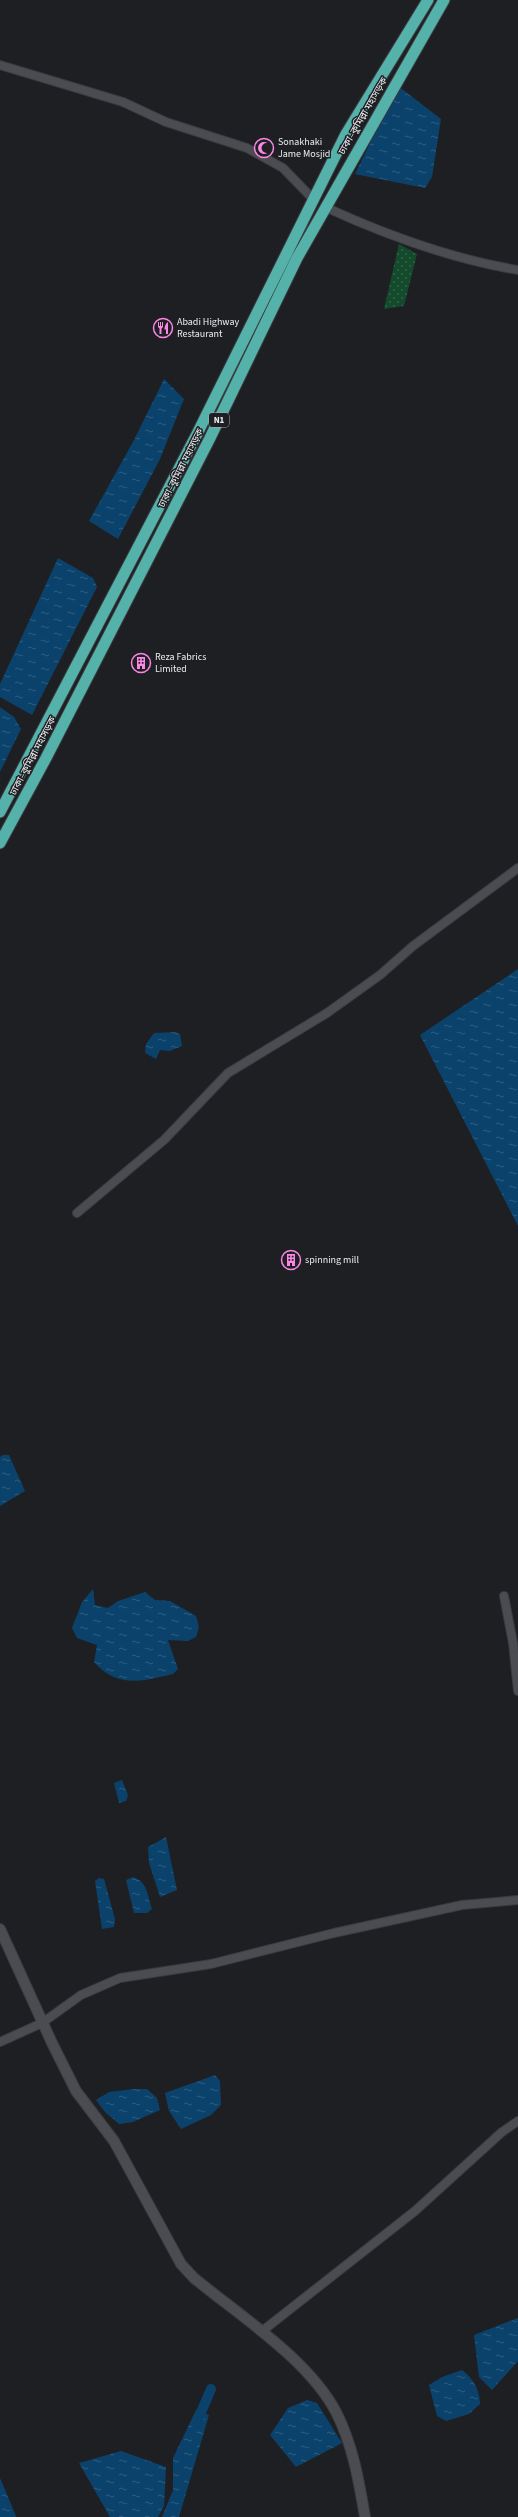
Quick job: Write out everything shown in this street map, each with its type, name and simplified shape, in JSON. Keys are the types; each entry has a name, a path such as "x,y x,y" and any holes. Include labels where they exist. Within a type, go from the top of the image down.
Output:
{"highway":[{"name":"ঢাকা–কুমিল্লা মহাসড়ক","path":"0,812 197,434 346,134 428,0"},
{"name":"ঢাকা–কুমিল্লা মহাসড়ক","path":"0,843 50,751 210,438 297,258 444,0"}],"street":[{"path":"0,65 123,102 166,122 247,148 283,168 313,199"},
{"path":"325,207 364,225 423,246 492,265 518,270"},
{"path":"78,1213 164,1140 228,1073 327,1013 380,975 412,946 518,868"},
{"path":"504,1596 513,1643 518,1691"},
{"path":"0,2042 42,2022 81,1995 120,1978 212,1964 334,1933 462,1905 518,1900"},
{"path":"0,1929 42,2022 76,2091 114,2141 181,2264 194,2278 290,2355 315,2382 335,2411 346,2434 359,2481 365,2517"},
{"path":"261,2332 415,2211 502,2132 518,2121"}],"green space":[{"path":"399,244 417,254 404,306 384,309"}],"water":[{"path":"398,86 441,119 432,177 425,188 355,174"},
{"path":"164,379 184,399 160,459 118,539 89,521 134,440"},
{"path":"58,558 93,578 97,587 32,715 0,697 0,684"},
{"path":"0,707 14,717 21,729 0,772"},
{"path":"518,969 518,1226 420,1035"},
{"path":"175,1032 180,1034 182,1046 170,1051 160,1050 156,1059 145,1053 146,1044 154,1033"},
{"path":"3,1455 9,1455 25,1491 0,1506 0,1457"},
{"path":"93,1589 95,1605 108,1608 118,1601 145,1592 155,1600 170,1601 196,1616 199,1627 196,1637 188,1641 168,1640 178,1669 173,1674 151,1679 131,1681 121,1680 103,1671 94,1662 97,1645 77,1638 72,1628 82,1602"},
{"path":"122,1780 128,1795 126,1801 119,1803 114,1783"},
{"path":"166,1837 177,1890 160,1897 149,1863 148,1847"},
{"path":"133,1877 142,1882 146,1890 152,1909 147,1913 134,1913 126,1880"},
{"path":"99,1878 104,1879 115,1919 114,1927 102,1929 95,1881"},
{"path":"215,2075 220,2081 221,2105 211,2115 181,2129 169,2111 165,2093"},
{"path":"147,2089 157,2098 160,2110 133,2122 119,2124 105,2112 96,2100 109,2092"},
{"path":"518,2318 518,2361 492,2390 479,2377 474,2335"},
{"path":"462,2370 475,2385 479,2394 480,2404 469,2414 446,2421 437,2416 429,2385 442,2377"},
{"path":"307,2400 317,2403 342,2443 296,2467 270,2435 288,2408"},
{"path":"196,2410 209,2415 179,2517 162,2517 173,2490 173,2458"},
{"path":"121,2451 166,2467 164,2506 158,2517 110,2517 79,2463"},
{"path":"0,2478 16,2516 15,2517 0,2517"}],"waterway":[{"path":"196,2424 211,2389"}],"place":[{"name":"Sonakhaki Jame Mosjid","path":"264,148"},
{"name":"Abadi Highway Restaurant","path":"163,328"},
{"name":"Reza Fabrics Limited","path":"141,663"},
{"name":"spinning mill","path":"291,1260"}]}
